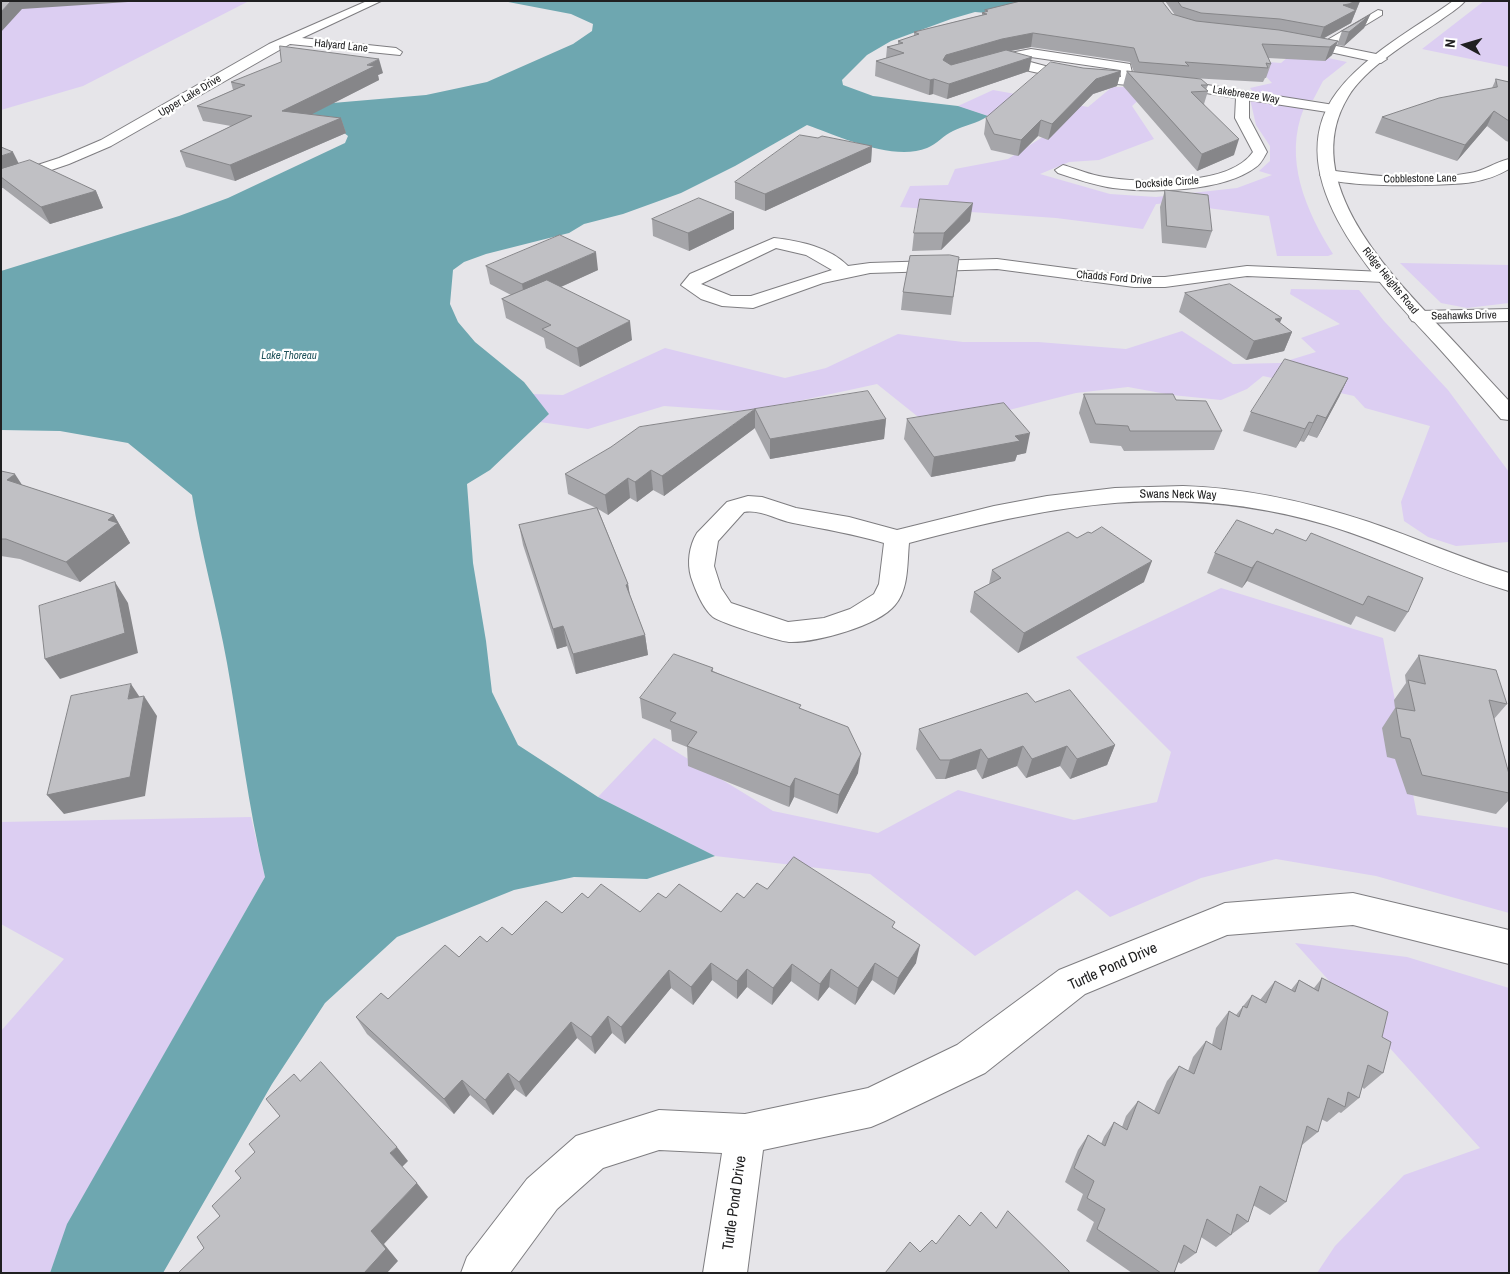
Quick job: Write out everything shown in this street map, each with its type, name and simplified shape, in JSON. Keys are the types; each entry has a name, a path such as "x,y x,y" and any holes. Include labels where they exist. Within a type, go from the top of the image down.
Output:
{"street":[{"name":"Upper Lake Drive","path":"1,182 64,161 106,143 137,127 285,40 376,1"},
{"name":"Ridge Heights Road","path":"1460,1 1381,59 1352,83 1334,109 1326,138 1328,175 1339,207 1347,222 1384,277 1509,414"},
{"path":"1324,46 1378,13"},
{"path":"1284,39 1381,59"},
{"name":"Halyard Lane","path":"285,40 396,52"},
{"path":"1128,81 1126,67 1031,53 999,59 1033,69 1088,80 1142,82"},
{"name":"Lakebreeze Way","path":"1158,82 1334,109"},
{"name":"Dockside Circle","path":"1063,170 1100,181 1130,185 1194,182 1237,173 1253,163 1260,152 1242,118 1243,94"},
{"name":"Cobblestone Lane","path":"1328,175 1386,180 1451,180 1493,172 1509,163"},
{"name":"Chadds Ford Drive","path":"844,272 835,262 788,244 774,243 696,278 690,285 708,296 729,302 753,302 792,287 844,272 870,268 996,264 1134,282 1165,282 1247,271 1384,277"},
{"name":"Seahawks Drive","path":"1419,317 1509,315"},
{"name":"Swans Neck Way","path":"897,538 895,568 885,600 860,616 809,631 788,632 749,621 722,610 708,589 701,566 706,539 736,507 748,504 762,505 792,515 849,525 897,538 1028,506 1140,494 1205,494 1255,500 1313,513 1364,528 1507,586"},
{"name":"Turtle Pond Drive","path":"483,1273 542,1194 592,1151 659,1130 745,1134 872,1107 971,1059 1072,982 1225,919 1353,909 1509,947"},
{"name":"Turtle Pond Drive","path":"725,1273 745,1134"}],"shaded area":[{"path":"1,1 249,1 83,86 1,110"},
{"path":"1484,1 1509,1 1509,67 1422,49"},
{"path":"1295,51 1347,62 1323,81 1313,100 1301,100 1254,93 1250,88 1272,83 1257,67 1229,59 1281,63"},
{"path":"1112,87 1153,87 1132,106 1154,139 1099,160 1069,162 1040,174 1110,194 1156,197 1237,188 1272,175 1259,171 1270,161 1270,146 1256,125 1250,99 1304,108 1298,127 1296,146 1300,184 1314,220 1333,254 1328,256 1277,256 1269,216 1169,203 1156,204 1143,229 1056,218 900,207 910,186 948,185 955,169 1008,159 1060,126 1007,110 988,116 958,106 993,90 1088,107"},
{"path":"1400,263 1509,265 1509,303 1467,308 1441,303"},
{"path":"1291,289 1359,290 1384,321 1448,390 1509,472 1509,542 1456,546 1428,537 1404,521 1401,502 1430,426 1365,408 1354,396 1263,376 1247,389 1221,400 1172,395 1128,387 1076,393 1009,410 927,424 877,384 748,412 664,406 588,429 540,422 549,414 532,394 563,395 665,348 785,378 826,368 898,334 963,342 1038,342 1126,349 1182,331 1233,364 1280,363 1316,352 1301,338 1340,324 1290,294"},
{"path":"1221,588 1383,638 1417,815 1509,828 1509,913 1376,876 1276,859 1201,878 1110,917 1077,890 975,956 870,874 715,856 598,797 654,738 773,811 878,833 958,790 1074,820 1157,802 1171,752 1076,657"},
{"path":"251,817 265,877 68,1224 50,1273 1,1273 1,1031 64,959 1,924 1,822"},
{"path":"1295,943 1407,957 1509,988 1509,1273 1317,1273 1335,1246 1404,1175 1480,1148"}],"water":[{"name":"Lake Thoreau","path":"503,1 1034,1 987,13 975,12 891,41 867,55 842,80 843,85 873,96 958,106 988,116 957,129 927,148 898,152 883,150 850,141 807,125 735,166 681,193 623,214 584,224 569,233 486,254 464,262 453,270 450,304 458,322 475,342 524,382 549,414 490,470 467,484 473,563 492,692 518,745 598,797 715,856 647,879 574,877 514,890 397,937 325,1003 272,1084 163,1273 50,1273 67,1224 265,877 249,797 219,621 192,495 128,443 60,431 1,430 1,271 179,216 228,198 345,143 348,136 339,129 295,113 321,104 426,95 487,82 573,44 592,31 593,24 571,14"}],"building":[{"path":"1,1 11,1 1,12"},
{"path":"1021,1 1162,1 1172,14 1196,21 1279,30 1338,41 1330,47 1262,44 1271,64 1266,63 1268,68 1185,62 1189,66 1139,62 1134,48 1033,33 1002,39 946,55 943,60 951,65 1006,50 1032,57 949,84 934,79 930,80 876,61 904,53 887,47 903,43 898,41 919,34 914,32 987,14 982,13 988,11 985,10"},
{"path":"1178,1 1348,1 1354,3 1343,5 1356,10 1324,27 1280,19 1201,13 1182,7"},
{"path":"1370,15 1349,32 1342,31"},
{"path":"280,46 379,59 367,65 375,66 282,111 341,118 230,165 180,151 252,116 197,106 245,85 231,82 281,62"},
{"path":"1051,62 1083,68 1121,71 1096,79 1052,124 1041,120 1021,140 994,134 986,118"},
{"path":"1127,71 1201,79 1208,85 1201,85 1208,91 1191,92 1239,139 1202,154"},
{"path":"1496,79 1509,82 1509,121 1494,111 1465,145 1382,117 1439,98 1497,87"},
{"path":"800,135 818,138 822,136 872,146 765,194 735,182"},
{"path":"1,147 13,152 1,156"},
{"path":"30,160 96,191 41,207 1,177 1,169"},
{"path":"1165,190 1208,195 1212,231 1167,226"},
{"path":"699,198 734,212 688,233 652,219"},
{"path":"920,199 973,203 944,233 914,233"},
{"path":"560,235 596,252 522,284 486,266"},
{"path":"950,255 959,257 953,297 903,292 910,256"},
{"path":"547,280 630,321 577,348 542,329 551,325 502,299"},
{"path":"1230,284 1282,318 1275,319 1292,332 1254,341 1185,293"},
{"path":"1285,359 1348,378 1326,418 1317,415 1313,423 1309,422 1305,429 1251,412"},
{"path":"868,391 886,419 770,439 755,409"},
{"path":"1084,394 1173,394 1176,400 1206,401 1222,431 1130,431 1128,426 1096,424"},
{"path":"1004,403 1030,433 1015,436 1020,441 934,457 907,419"},
{"path":"755,409 662,476 651,470 635,482 628,478 605,495 565,474 611,447 639,427"},
{"path":"1,471 15,474 7,480 114,515 108,520 118,523 66,562 6,539 1,539"},
{"path":"597,508 628,584 626,585 645,635 573,654 563,626 553,629 519,525"},
{"path":"1237,520 1273,534 1276,529 1306,541 1311,533 1423,578 1408,612 1368,596 1363,605 1257,561 1252,568 1215,553"},
{"path":"1102,527 1152,561 1024,633 974,592 1001,578 992,570 1068,532 1077,538"},
{"path":"115,582 125,633 45,659 39,606"},
{"path":"674,654 713,668 711,671 801,705 799,708 848,727 861,754 839,795 795,778 790,787 687,746 697,732 670,721 676,713 640,698"},
{"path":"1419,655 1496,670 1507,704 1489,700 1509,774 1509,793 1422,775 1410,739 1401,737 1396,708 1415,711 1408,680 1425,684"},
{"path":"131,684 128,699 144,696 130,777 47,795 71,696"},
{"path":"1070,690 1115,745 1077,759 1067,746 1032,759 1023,746 988,759 981,749 950,760 940,760 919,729 1027,693 1035,702"},
{"path":"794,857 895,922 892,927 920,945 898,978 875,963 858,988 831,969 820,984 792,964 773,988 747,969 737,981 711,963 691,987 669,970 621,1027 608,1016 591,1037 571,1022 519,1082 508,1073 485,1100 462,1080 444,1099 356,1017 381,993 388,999 445,945 459,957 480,936 487,942 502,927 512,935 546,901 562,913 582,893 588,898 601,884 640,912 658,893 666,898 679,884 721,912 737,893 744,898 757,883 767,889"},
{"path":"1322,978 1388,1012 1382,1037 1391,1042 1383,1073 1368,1065 1359,1098 1348,1092 1345,1107 1328,1098 1318,1132 1307,1126 1286,1202 1260,1186 1248,1222 1237,1214 1231,1235 1207,1219 1196,1253 1184,1245 1174,1273 1161,1273 1097,1229 1105,1209 1087,1198 1094,1181 1074,1168 1088,1135 1105,1146 1114,1122 1127,1130 1138,1101 1159,1114 1179,1066 1194,1074 1206,1041 1221,1050 1229,1011 1239,1017 1243,1006 1247,1008 1252,995 1266,1003 1275,981 1295,992 1299,980 1318,991"},
{"path":"321,1062 397,1147 390,1153 417,1183 371,1231 386,1249 364,1273 178,1273 204,1248 197,1237 220,1216 212,1206 241,1178 235,1171 255,1152 249,1144 280,1116 266,1099 294,1074 300,1081"},
{"path":"1008,1211 1069,1273 885,1273 910,1242 920,1252 932,1240 936,1244 959,1215 970,1226 981,1212 996,1228"}]}
